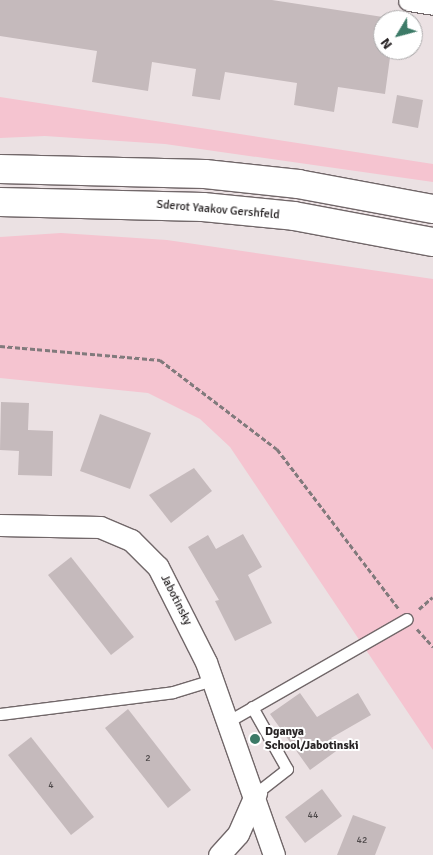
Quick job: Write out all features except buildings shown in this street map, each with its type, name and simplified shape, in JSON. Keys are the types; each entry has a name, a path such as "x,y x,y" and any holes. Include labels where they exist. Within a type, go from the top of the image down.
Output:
{"main road":[{"path":"0,169 205,174 307,186 433,209"},
{"name":"Sderot Yaakov Gershfeld","path":"0,202 203,207 303,218 433,242"}],"street":[{"path":"410,0 433,4"},
{"name":"Jabotinsky","path":"0,525 100,527 131,540 158,567 175,595 212,680 256,793 274,855"},
{"path":"219,855 238,834 256,793"}],"lane":[{"path":"227,722 407,619"},
{"path":"0,714 173,692 212,680"},
{"path":"252,708 287,769 256,793"}],"path":[{"path":"0,346 160,360 277,449 407,619 433,647"}],"shaded area":[{"path":"0,97 433,164 433,182 165,144 45,136 0,138"},
{"path":"61,233 167,240 433,279 433,750 230,447 200,419 148,393 0,378 0,237"}],"place":[{"name":"Dganya School/Jabotinski","path":"255,739"}]}
